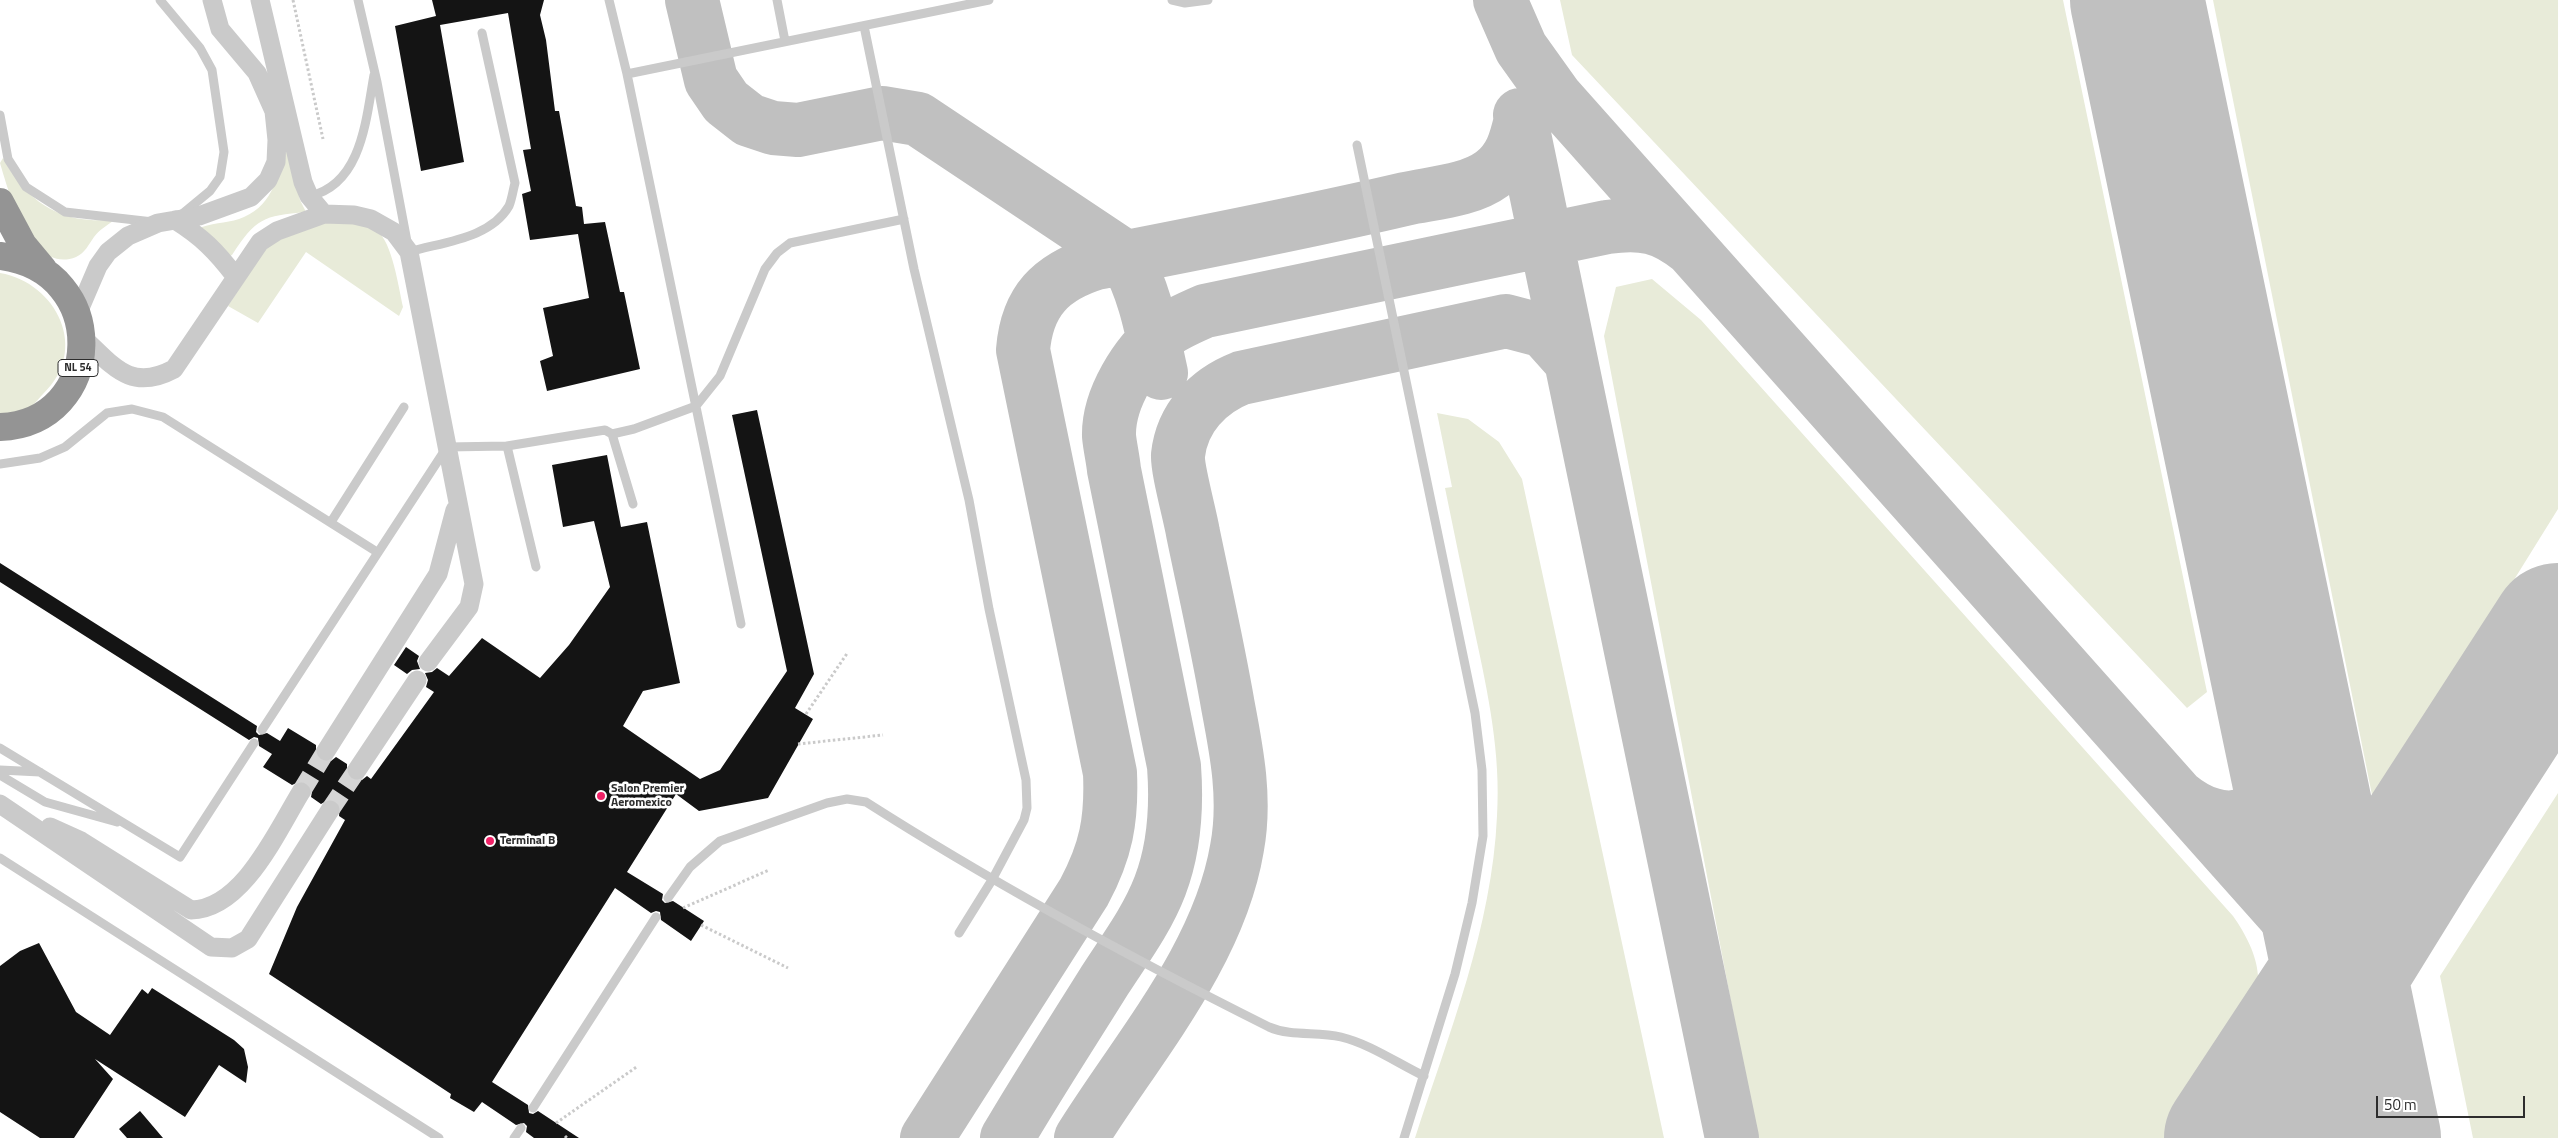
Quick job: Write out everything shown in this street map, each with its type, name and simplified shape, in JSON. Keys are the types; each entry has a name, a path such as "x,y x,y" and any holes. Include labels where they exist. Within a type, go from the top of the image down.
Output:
{"highway":[{"path":"0,202 23,245 43,270 68,295 79,325"},
{"path":"0,256 27,261 43,270"},
{"name":"NL 54","path":"0,426 32,420 44,413 63,395 76,372 80,359 79,325"}],"street":[{"path":"212,0 220,29 257,73 274,111"},
{"path":"260,0 303,182 309,196 324,214"},
{"path":"278,82 274,111 277,140 276,162 268,180 251,197 230,207 199,216 166,221 128,236 108,252 98,266 79,325 122,373 145,379 161,376 174,369 235,276 260,242 268,235 324,214 354,215 371,219 394,232 409,252 474,584 469,606 428,662"},
{"path":"166,221 202,237 218,253 235,276"},
{"path":"326,751 438,574 457,504"},
{"path":"357,770 417,680"},
{"path":"0,805 81,841 191,910 204,910 221,903 237,890 302,792"},
{"path":"0,805 211,947 232,948 248,939 330,810"}],"lane":[{"path":"0,115 8,159 26,187 65,212 166,221 210,191 220,177 224,152 212,70 200,48 160,0"},
{"path":"358,0 375,70 409,252 480,233 496,222 509,205 515,183 482,34"},
{"path":"609,0 627,74 741,624"},
{"path":"777,0 785,41"},
{"path":"627,74 989,0"},
{"path":"1172,0 1185,3 1208,0"},
{"path":"864,26 904,219 969,500 989,609 1026,780 1027,808 1024,820 992,880 959,933"},
{"path":"309,196 333,187 348,167 360,146 375,70"},
{"path":"1357,146 1475,713 1482,770 1483,836 1472,903 1455,974 1404,1138"},
{"path":"262,730 447,447 508,446 598,430 612,434 634,429 696,406 720,376 765,269 777,253 790,242 904,219"},
{"path":"330,522 404,407"},
{"path":"0,464 40,458 65,447 106,413 132,409 163,416 377,552"},
{"path":"612,434 633,504"},
{"path":"508,446 536,567"},
{"path":"0,748 180,857 254,742"},
{"path":"0,770 40,772"},
{"path":"0,775 45,802 128,826"},
{"path":"668,898 690,867 720,841 827,803 846,800 866,802 992,880 1066,922 1269,1027 1281,1032 1323,1033 1352,1040 1424,1076"},
{"path":"0,858 439,1138"},
{"path":"533,1108 656,917"},
{"path":"514,1138 521,1128"}],"path":[{"path":"293,0 323,139"},
{"path":"806,714 848,652"},
{"path":"798,744 883,735"},
{"path":"683,908 769,870"},
{"path":"701,925 788,968"},
{"path":"556,1123 638,1066"}],"green space":[{"path":"1560,0 2063,0 2207,692 2187,708 1572,55"},
{"path":"2213,0 2558,0 2558,509 2374,805"},
{"path":"288,146 300,200 306,212 280,215 262,221 248,233 232,255 228,257 201,231 202,227 239,219 262,204 274,187"},
{"path":"3,158 28,192 50,209 76,218 114,220 98,232 84,251 76,257 60,259 46,254 24,228 16,211 0,163"},
{"path":"328,222 366,225 382,236 391,255 403,307 399,316 306,252 258,323 228,306 270,239"},
{"path":"0,273 20,279 37,290 51,304 60,321 65,339 64,358 57,377 43,394 26,410 0,416"},
{"path":"1652,279 1701,320 2233,916 2242,930 2253,952 2258,976 2249,1016 2226,1060 2174,1138 1757,1138 1604,336 1616,287"},
{"path":"1437,413 1468,419 1499,442 1522,479 1664,1138 1415,1138 1455,1020 1478,939 1487,899 1493,858 1498,793 1489,701 1445,488 1452,487"},
{"path":"2558,793 2558,1138 2473,1138 2440,976"}],"building":[{"path":"432,0 544,0 540,15 546,40 555,111 559,111 576,206 582,207 584,224 605,222 620,292 624,292 640,369 547,391 540,361 553,356 543,308 589,298 578,234 530,240 522,194 531,191 523,150 531,149 508,13 440,25 464,162 421,171 395,26 436,16"},
{"name":"Terminal B","path":"757,410 814,674 795,708 813,719 768,798 699,811 676,794 627,872 663,894 662,900 665,903 673,901 704,921 691,941 661,920 660,912 651,913 615,888 492,1082 528,1105 529,1113 533,1114 538,1111 579,1138 534,1138 526,1132 527,1126 524,1123 516,1125 482,1102 474,1112 450,1098 451,1094 269,974 297,907 345,820 339,816 340,804 330,799 321,804 311,797 312,792 307,783 301,781 292,785 263,767 272,754 259,746 258,738 254,737 249,740 0,582 0,563 257,726 256,732 259,735 267,733 280,741 288,728 316,745 316,756 320,761 331,761 336,757 347,764 347,775 351,780 362,780 367,776 371,779 434,692 426,687 428,680 425,673 432,672 437,668 449,676 482,638 540,678 569,645 610,587 594,521 563,527 552,465 607,455 621,527 647,522 680,683 643,691 623,726 700,779 720,770 787,671 732,415"},
{"path":"406,647 419,656 417,661 420,669 412,670 407,674 394,665"},
{"path":"39,943 76,1012 110,1035 142,989 148,994 152,988 234,1040 244,1049 248,1067 246,1083 219,1065 185,1117 95,1059 113,1079 74,1138 40,1138 0,1112 0,966 20,951"},
{"path":"140,1111 163,1138 127,1138 119,1129"}],"taxiway":[{"path":"692,0 711,80 726,102 749,120 773,128 798,130 882,113 918,119 1125,257 1143,299 1161,373"},
{"path":"1500,0 1521,48 1556,97 2298,931 2324,966 2333,983 2351,1029"},
{"path":"1520,115 1732,1138"},
{"path":"927,1138 1084,892 1098,863 1106,835 1110,806 1110,773 1023,350 1025,333 1036,305 1044,293 1054,284 1066,276 1096,263 1450,191 1483,180 1504,163 1512,150 1521,119"},
{"path":"1007,1138 1142,923 1160,886 1172,842 1175,812 1174,766 1114,470 1109,436 1113,407 1126,378 1143,352 1164,332 1205,311 1607,227 1631,225 1652,228 1671,235 1691,249"},
{"path":"1081,1138 1174,999 1195,963 1213,926 1227,887 1240,830 1241,812 1237,759 1220,663 1178,462 1181,442 1191,418 1208,398 1218,390 1241,378 1506,321 1544,331 1569,359"},
{"path":"2178,796 2195,808 2212,815 2242,816 2256,809 2267,798 2276,783 2282,763 2284,740 2283,701"}],"runway":[{"path":"2137,0 2374,1138"},
{"path":"2231,1138 2339,974 2415,851 2558,630"}],"tunnel":[{"path":"301,792 326,751"},
{"path":"330,810 357,770"}],"place":[{"name":"Salon Premier Aeromexico","path":"601,796"},
{"name":"Terminal B","path":"490,841"}]}
